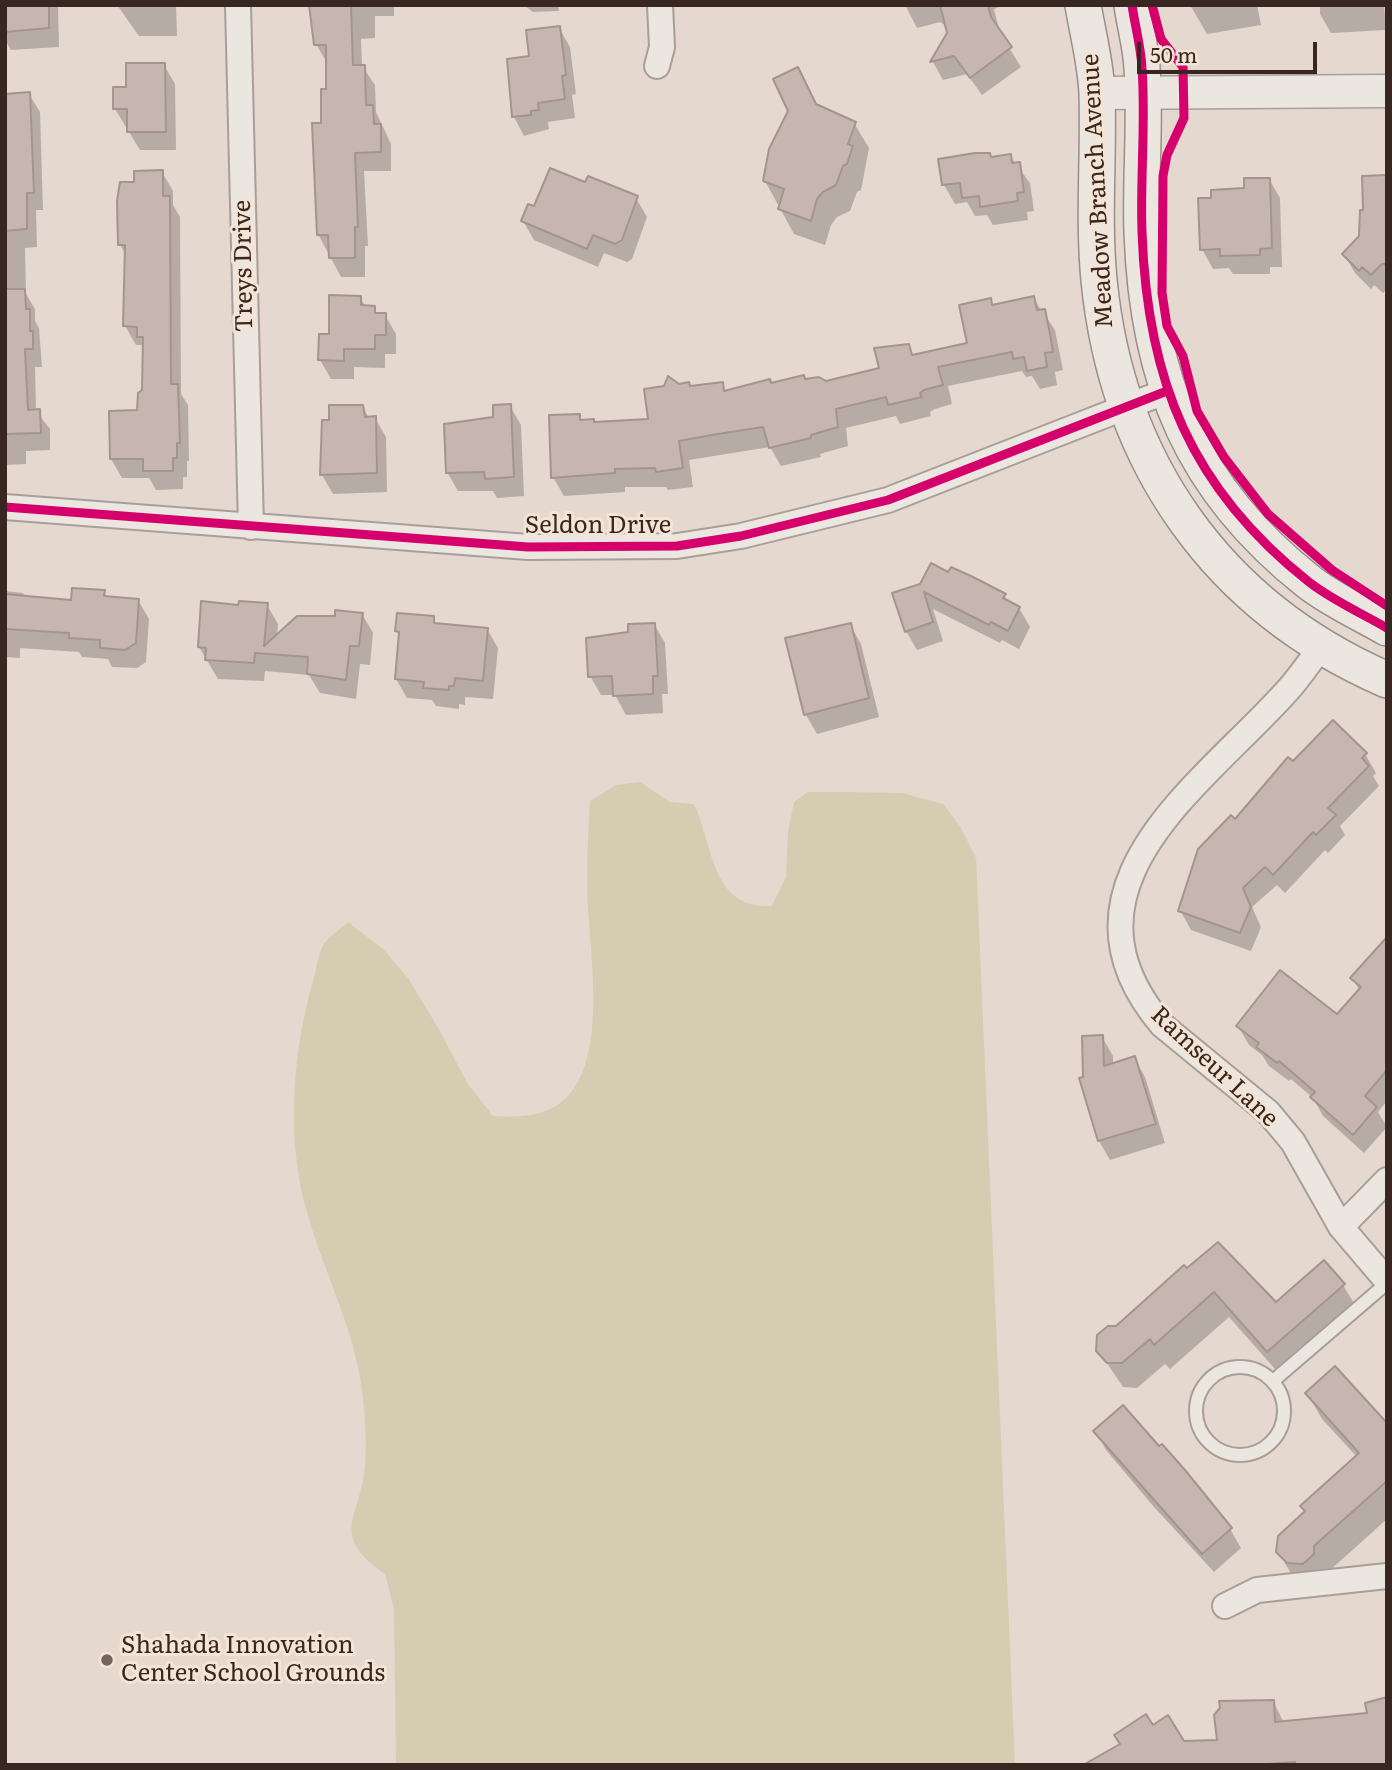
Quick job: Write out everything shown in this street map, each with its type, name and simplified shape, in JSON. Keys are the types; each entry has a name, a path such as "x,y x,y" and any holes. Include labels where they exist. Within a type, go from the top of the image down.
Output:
{"main road":[{"name":"Meadow Branch Avenue","path":"1083,5 1097,93 1099,281 1107,344 1125,408 1142,450 1172,503 1200,542 1247,590 1280,617 1387,680"},
{"name":"Meadow Branch Avenue","path":"1132,5 1142,67 1140,157 1146,295 1153,343 1167,391 1203,466 1231,506 1262,541 1311,584 1387,628"}],"street":[{"name":"Treys Drive","path":"238,5 251,527"},
{"path":"657,66 662,47 660,5"},
{"path":"1097,93 1387,91"},
{"name":"Seldon Drive","path":"5,507 528,547 677,546 767,531 888,500 1167,391"},
{"name":"Ramseur Lane","path":"1323,644 1288,690 1157,827 1126,886 1120,911 1122,941 1135,985 1148,1009 1162,1025 1268,1112 1293,1142 1341,1227 1387,1282"},
{"path":"1341,1227 1387,1180"},
{"path":"1225,1606 1257,1590 1387,1576"}],"lane":[{"path":"1273,1381 1387,1282"},
{"path":"1246,1366 1261,1371 1273,1381 1281,1396 1284,1417 1280,1432 1271,1444 1247,1456 1231,1455 1215,1448 1204,1436 1197,1420 1196,1403 1201,1390 1212,1377 1226,1369 1246,1366"}],"shaded area":[{"path":"640,782 670,802 694,804 711,856 726,887 737,898 752,904 772,906 786,877 788,832 794,802 808,792 902,793 943,804 960,826 976,858 1015,1765 396,1765 394,1609 385,1574 357,1548 352,1537 366,1458 361,1383 350,1337 305,1205 295,1148 297,1060 307,1002 322,947 348,922 383,949 408,978 467,1083 493,1116 530,1115 556,1106 578,1083 591,1036 593,982 587,882 590,801 616,785"}],"building":[{"path":"5,5 49,5 49,28 5,32"},
{"path":"309,5 351,5 353,65 365,65 366,105 373,105 374,124 381,124 381,152 355,153 358,227 355,227 355,258 329,258 328,235 317,235 312,123 321,123 321,89 326,89 326,45 314,45"},
{"path":"940,5 988,5 991,17 1012,47 970,78 954,56 930,62 947,33"},
{"path":"560,26 566,75 562,76 565,99 538,103 539,110 531,111 531,115 512,117 507,59 529,56 526,30"},
{"path":"126,63 165,63 166,132 127,132 127,109 113,109 113,87 126,87"},
{"path":"798,67 816,104 856,122 848,144 853,146 847,164 843,166 836,185 817,199 811,221 778,209 784,189 763,181 769,149 788,111 773,79"},
{"path":"30,92 34,193 27,193 27,229 5,231 5,94"},
{"path":"990,153 991,157 1011,154 1012,163 1020,162 1024,192 1017,193 1018,201 980,207 979,196 962,198 960,183 942,185 938,159"},
{"path":"550,168 585,182 588,176 638,196 622,240 615,244 593,235 587,249 521,221 528,204 534,206"},
{"path":"163,170 163,196 170,196 171,384 178,384 180,443 177,443 177,458 173,458 173,471 143,471 143,459 110,459 109,411 137,410 138,393 142,390 143,337 137,337 137,327 123,326 125,245 118,245 117,201 120,182 134,182 134,171"},
{"path":"1387,175 1387,264 1382,264 1371,275 1362,267 1359,271 1342,254 1359,236 1360,210 1363,210 1362,176"},
{"path":"1244,178 1270,178 1272,248 1260,249 1260,255 1220,256 1220,249 1200,250 1198,198 1211,198 1211,190 1244,188"},
{"path":"5,289 25,289 26,309 30,309 33,349 25,349 28,410 40,409 41,433 5,434"},
{"path":"329,295 361,296 361,305 375,306 375,313 386,313 386,335 375,335 375,349 344,349 344,361 318,360 319,334 329,334"},
{"path":"1034,296 1037,310 1045,309 1050,334 1053,352 1045,353 1047,367 1027,371 1024,357 1013,359 1012,352 938,367 943,385 924,390 920,393 922,397 888,405 886,397 836,409 838,427 811,435 811,438 769,448 763,427 679,441 683,468 656,472 655,468 615,469 615,473 551,478 549,415 580,414 580,420 594,419 594,422 648,419 644,389 664,386 668,376 679,384 689,382 690,386 723,382 724,391 770,379 771,383 804,375 805,379 819,377 826,381 879,368 874,348 909,344 912,355 967,343 959,305 991,298 992,305"},
{"path":"511,404 514,477 485,479 484,472 446,473 444,424 493,417 493,405"},
{"path":"329,405 363,405 365,417 376,416 377,473 320,475 322,420 329,420"},
{"path":"931,563 948,572 951,567 1006,594 1003,598 1020,607 1008,631 991,622 989,625 924,592 933,622 905,632 892,593 920,584"},
{"path":"72,588 105,590 104,596 139,599 136,643 125,650 100,648 100,640 69,638 69,633 5,629 5,594 71,600"},
{"path":"201,601 238,605 239,601 268,603 264,646 297,616 335,616 335,610 363,613 359,646 350,646 346,680 307,674 308,657 255,653 254,663 205,660 206,648 198,647"},
{"path":"397,613 434,616 434,623 488,628 483,681 455,678 454,686 449,686 449,690 423,688 424,682 395,679 399,632 395,631"},
{"path":"655,623 658,676 653,676 653,694 613,696 612,676 588,677 586,638 628,632 628,624"},
{"path":"851,623 869,698 804,715 785,638"},
{"path":"1333,720 1367,753 1362,758 1369,766 1328,808 1336,815 1316,835 1313,832 1273,875 1265,867 1243,888 1251,907 1240,933 1178,911 1198,849 1231,815 1235,819 1288,757 1293,761"},
{"path":"1387,937 1387,1070 1365,1096 1377,1107 1353,1135 1310,1097 1315,1092 1279,1061 1277,1063 1256,1047 1259,1043 1236,1026 1280,970 1337,1014 1361,987 1350,978"},
{"path":"1103,1035 1104,1066 1135,1056 1156,1124 1098,1141 1079,1078 1083,1077 1082,1036"},
{"path":"1218,1242 1276,1302 1324,1260 1345,1284 1267,1352 1214,1292 1154,1345 1150,1339 1122,1363 1107,1363 1096,1351 1097,1335 1108,1326 1116,1326 1184,1265 1187,1268"},
{"path":"1335,1366 1387,1423 1387,1481 1314,1546 1314,1554 1303,1564 1287,1563 1276,1552 1278,1536 1305,1511 1300,1506 1359,1453 1305,1393"},
{"path":"1123,1405 1159,1446 1162,1444 1232,1528 1202,1554 1093,1431"},
{"path":"1387,1697 1387,1765 1295,1765 1295,1762 1254,1765 1083,1765 1120,1744 1114,1735 1146,1714 1153,1725 1168,1715 1184,1741 1217,1740 1214,1715 1220,1708 1219,1701 1274,1700 1275,1722 1367,1713 1365,1703"}],"cycle path":[{"path":"1132,5 1143,88 1142,232 1146,286 1154,336 1166,383 1183,428 1206,469 1234,509 1268,546 1318,589 1387,628"},
{"path":"1152,5 1161,39 1183,67 1184,118 1167,155 1163,176 1162,293 1167,326 1183,356 1197,411 1224,457 1268,514 1332,570 1387,606"},
{"path":"5,507 528,547 677,546 741,536 888,500 1167,391"}],"place":[{"name":"Shahada Innovation Center School Grounds","path":"107,1660"}]}
